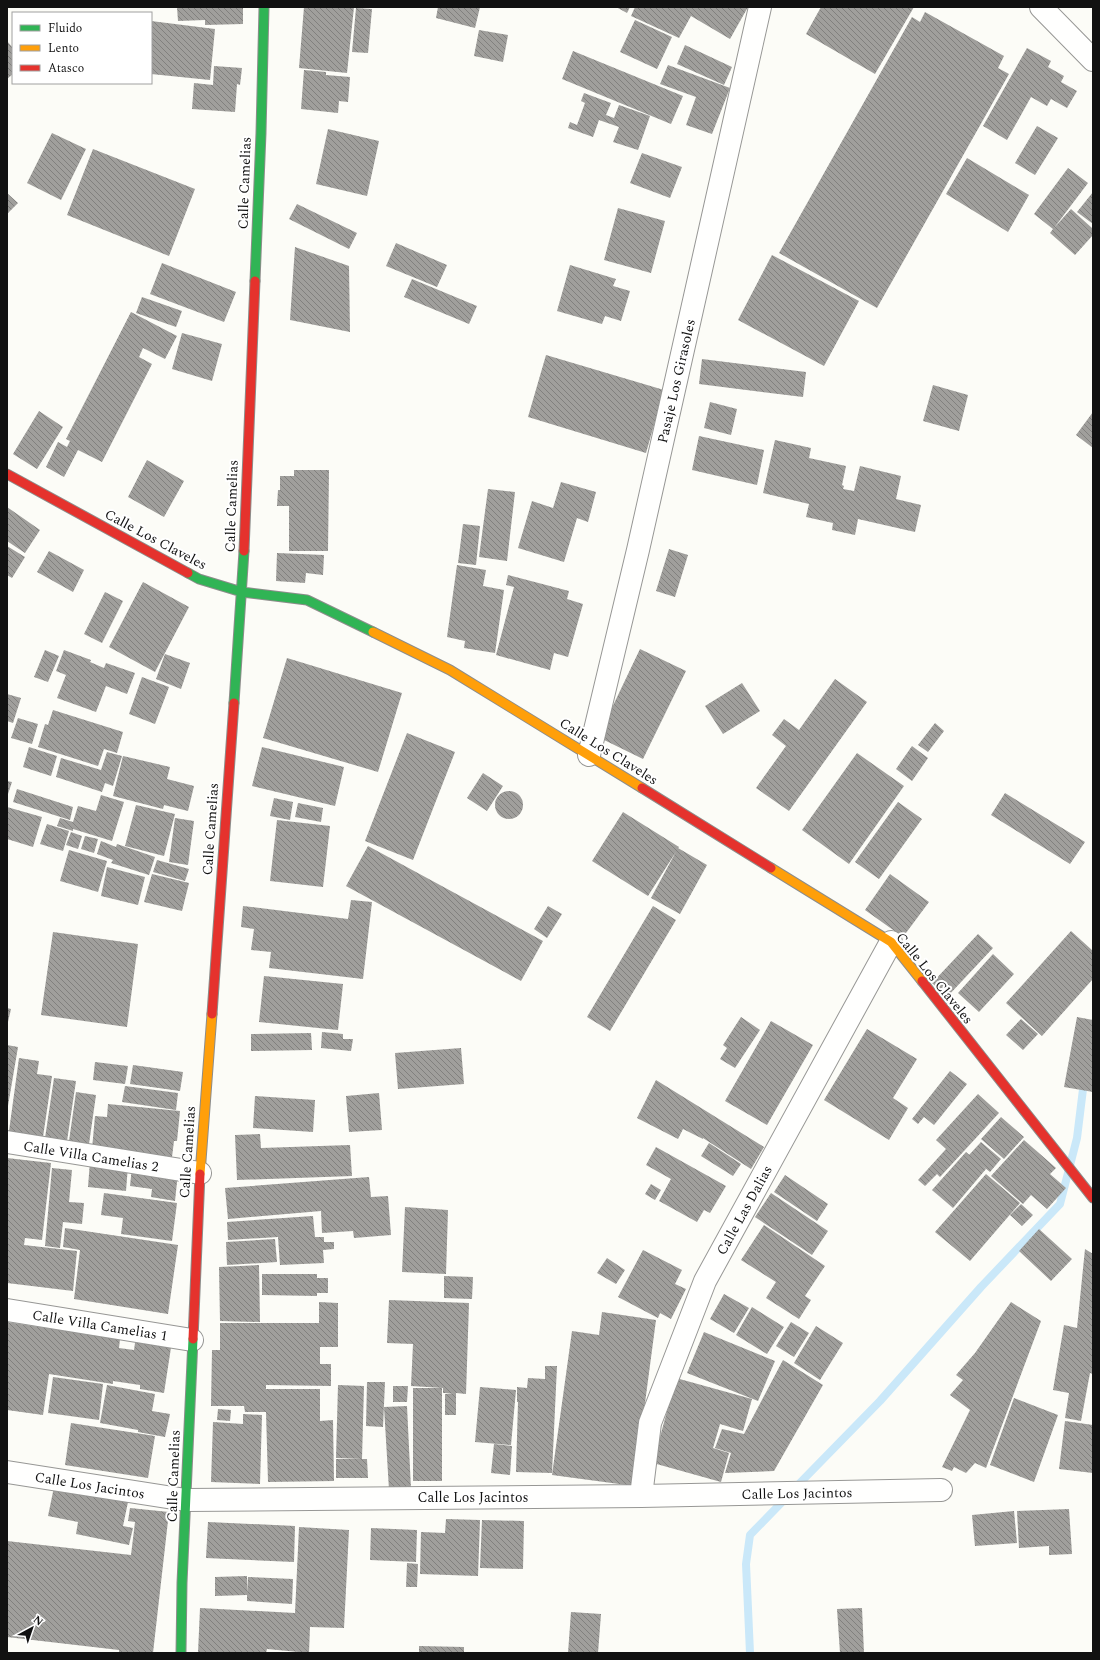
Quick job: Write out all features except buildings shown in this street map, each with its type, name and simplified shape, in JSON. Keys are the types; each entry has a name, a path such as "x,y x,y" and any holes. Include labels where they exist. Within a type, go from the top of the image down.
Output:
{"street":[{"name":"Calle Camelias","path":"181,1653 192,1340 200,1173 242,592 261,133 264,7"},
{"name":"Pasaje Los Girasoles","path":"589,755 638,550 760,7"},
{"path":"1041,7 1093,60"},
{"name":"Calle Los Claveles","path":"7,474 199,579 242,592 307,600 450,670 891,942 1093,1198"},
{"name":"Calle Las Dalias","path":"641,1496 650,1423 705,1281 891,942"},
{"name":"Calle Villa Camelias 2","path":"7,1142 200,1173"},
{"name":"Calle Villa Camelias 1","path":"7,1310 192,1340"},
{"name":"Calle Los Jacintos","path":"7,1472 186,1500 641,1496 941,1490"}],"waterway":[{"path":"795,1488 880,1401 981,1287 1060,1204 1077,1138 1084,1081"},
{"path":"750,1653 746,1564 750,1535 787,1497"}],"traffic: fast":[{"path":"255,281 264,7"},
{"path":"234,703 244,551"},
{"path":"188,573 199,579 242,592 307,600 373,632"},
{"path":"181,1653 182,1583 193,1339"}],"traffic: slow":[{"path":"373,632 450,670 642,788"},
{"path":"771,868 891,942 922,981"},
{"path":"200,1174 212,1014"}],"traffic: jam":[{"path":"244,551 255,281"},
{"path":"7,474 188,573"},
{"path":"212,1014 234,703"},
{"path":"642,788 771,868"},
{"path":"922,981 1093,1198"},
{"path":"193,1339 200,1174"}]}
